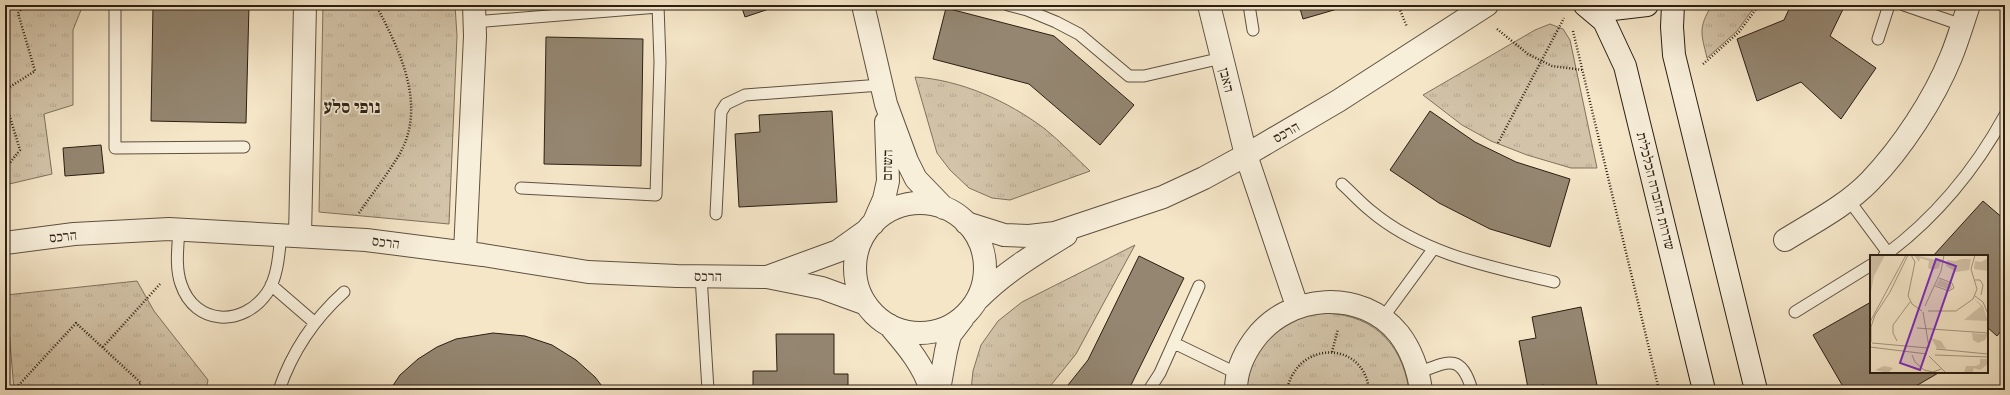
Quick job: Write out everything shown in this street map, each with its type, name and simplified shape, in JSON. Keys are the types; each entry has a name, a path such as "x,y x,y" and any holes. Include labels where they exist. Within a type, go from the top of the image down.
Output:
{"street":[{"path":"290,235 306,5"},
{"name":"השחם","path":"862,5 884,95 916,178 944,208"},
{"name":"האבן","path":"1209,5 1246,155 1297,306"},
{"name":"שדרות החברה הכלכלית","path":"1585,5 1604,21 1625,66 1704,390"},
{"path":"1594,5 1613,9 1647,5"},
{"path":"1674,5 1672,11 1673,41 1680,77 1756,390"},
{"name":"הרכס","path":"966,223 1004,235 1029,236 1055,233 1163,196 1204,178 1338,101 1478,9"},
{"path":"465,252 474,14"},
{"path":"1786,240 1848,199 1870,182 1899,147 1928,103 1951,58 1965,15"},
{"name":"השחם","path":"870,227 884,199 888,181 884,95"},
{"path":"940,390 950,335 964,317 978,299 985,278 984,254 975,233 960,216 940,205 917,203 903,205 882,215 870,227 857,252 857,284 866,304 882,321 902,331 922,333 944,328 964,317"},
{"name":"הרכס","path":"978,299 995,282 1024,261 1087,222"},
{"name":"הרכס","path":"767,277 838,251 870,227"},
{"name":"הרכס","path":"5,243 74,234 179,229 342,238 465,252 588,272 767,277 822,288 866,304"},
{"path":"1237,382 1245,352 1262,328 1272,320 1297,306 1316,302 1336,301 1358,306 1382,319 1398,333 1414,360 1420,381"},
{"path":"888,324 913,354 927,377 931,390"}],"lane":[{"path":"115,5 115,148 244,148"},
{"path":"1008,5 1027,10 1056,22 1079,34 1129,76 1144,76 1222,58"},
{"path":"1249,5 1254,30"},
{"path":"1878,39 1889,5"},
{"path":"1904,5 1965,15"},
{"path":"474,14 658,6 660,62 656,195 520,188"},
{"path":"716,214 720,112 726,104 745,95 884,95"},
{"path":"1848,199 1886,254 1909,238 1939,209 1969,170 1996,131 2005,115"},
{"path":"1342,184 1372,212 1405,234 1434,248 1467,260 1554,282"},
{"path":"179,229 178,265 181,284 188,298 202,311 215,318 230,317 244,313 267,293 290,235"},
{"path":"1382,319 1434,248"},
{"path":"1795,312 1870,266"},
{"path":"701,276 708,390"},
{"path":"271,285 315,323"},
{"path":"1150,390 1174,343 1199,286"},
{"path":"279,390 295,353 326,308 344,292"},
{"path":"1174,343 1237,382"},
{"path":"1420,381 1447,362 1460,366 1467,374 1472,390"}],"path":[{"path":"5,90 35,71 18,12 25,5"},
{"path":"363,5 378,9 387,5"},
{"path":"1680,77 1706,63 1739,32 1759,5"},
{"path":"342,238 399,154 410,128 411,103 407,76 398,46 378,9"},
{"path":"1478,9 1506,37 1528,54 1552,66 1582,70"},
{"path":"1498,143 1565,16"},
{"path":"1572,24 1659,390"},
{"path":"5,101 20,150 5,169"},
{"path":"103,347 178,265"},
{"path":"17,390 16,388 76,322 141,383 134,390"},
{"path":"1287,390 1290,377 1302,361 1312,355 1332,352 1346,356 1361,367 1367,380 1369,390"}],"green space":[{"path":"5,5 83,5 73,30 73,105 44,114 52,174 5,185"},
{"path":"323,5 455,5 457,36 449,224 319,212"},
{"path":"1712,5 1756,5 1737,31 1707,58 1702,31 1704,19"},
{"path":"1550,24 1563,29 1570,40 1597,168 1571,168 1527,155 1491,141 1462,125 1423,95 1535,30"},
{"path":"915,77 950,82 967,87 1016,109 1045,129 1090,171 1010,200 992,198 969,188 950,170 937,153"},
{"path":"1135,245 1076,354 1047,390 971,390 973,371 981,345 998,321 1022,302"},
{"path":"137,281 154,311 208,380 206,390 14,390 6,295"},
{"path":"1317,313 1352,317 1367,323 1380,332 1399,356 1405,372 1409,390 1247,390 1253,362 1268,340 1291,323 1303,317"}],"building":[{"path":"153,5 249,5 246,123 151,121"},
{"path":"741,5 781,5 745,17"},
{"path":"1299,5 1351,5 1303,19"},
{"path":"1791,5 1845,5 1830,36 1876,68 1841,119 1801,82 1757,101 1737,39 1784,20"},
{"path":"946,8 1054,36 1134,105 1100,145 1029,84 933,59"},
{"path":"546,37 643,39 641,166 544,164"},
{"path":"832,111 837,202 739,207 735,134 760,132 759,115"},
{"path":"1430,111 1475,142 1516,162 1570,179 1550,247 1490,229 1439,203 1390,170"},
{"path":"101,145 104,173 65,176 63,148"},
{"path":"1983,201 2005,220 2005,326 1997,336 1988,328 1988,255 1934,255"},
{"path":"1139,256 1184,278 1130,387 1127,390 1064,390 1088,360"},
{"path":"1870,303 1870,373 1938,373 1909,390 1845,390 1813,335"},
{"path":"1581,307 1598,390 1545,390 1544,385 1528,388 1519,341 1536,338 1532,317"},
{"path":"493,333 525,336 552,345 576,360 595,377 605,390 390,390 400,375 418,359 437,347 456,339"},
{"path":"776,334 834,334 834,374 848,374 848,390 753,390 753,371 777,371"}],"district":[{"name":"נופי סלע","path":"352,107"}]}
